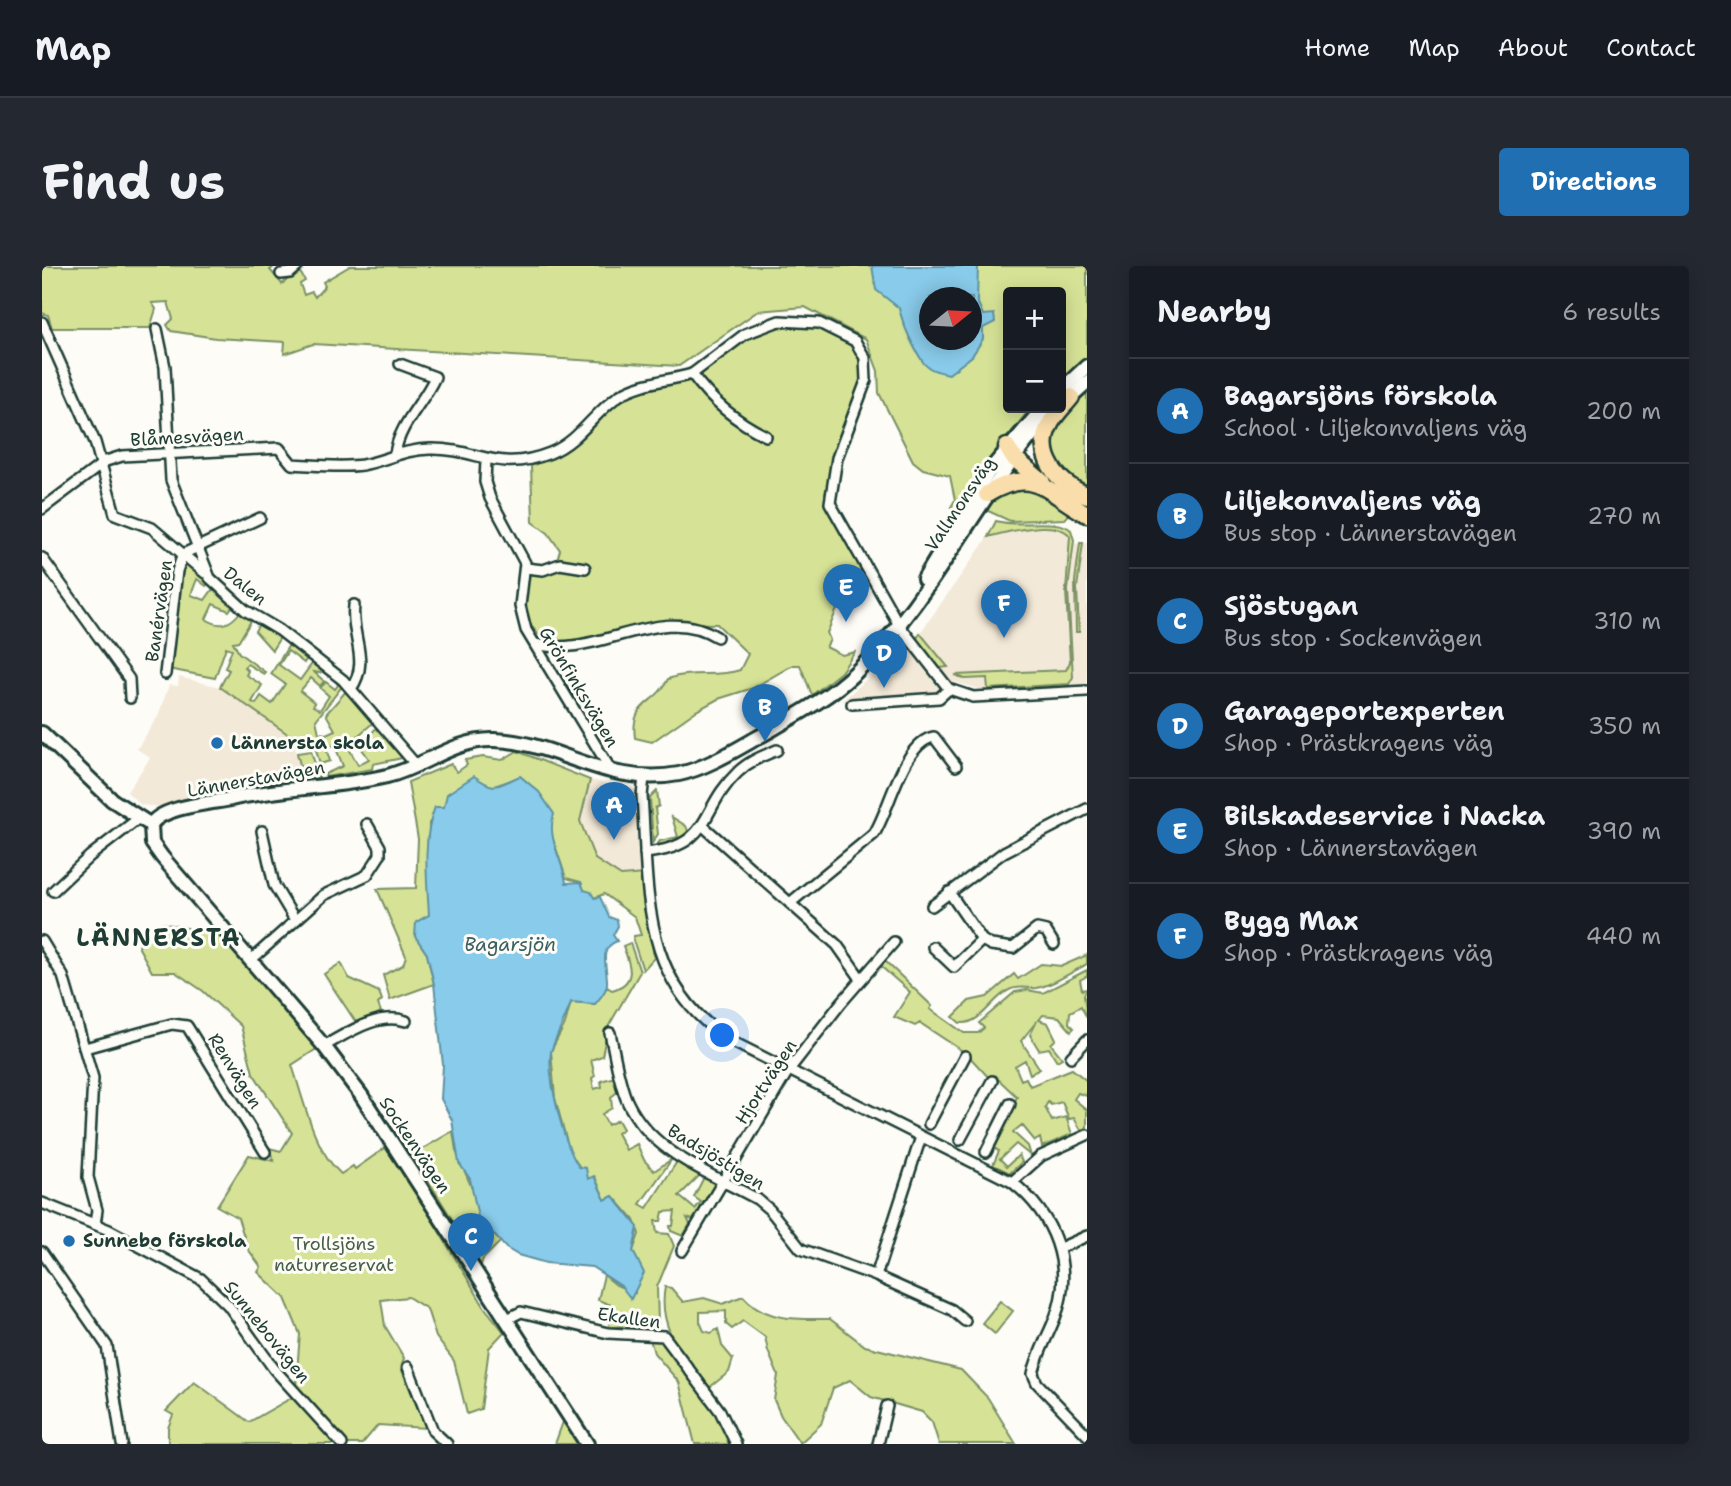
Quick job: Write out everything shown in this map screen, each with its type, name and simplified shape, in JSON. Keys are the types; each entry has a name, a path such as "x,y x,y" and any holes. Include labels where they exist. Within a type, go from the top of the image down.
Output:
{"highway":[{"path":"1055,413 1046,437 1050,465 1063,492"},
{"path":"1013,452 1087,514"},
{"path":"987,495 1019,480 1063,492 1087,495"}],"main road":[{"path":"1066,395 1087,366"},
{"path":"1066,397 1087,382"},
{"path":"899,625 969,502 1013,452 1040,413"},
{"name":"Vallmonsväg","path":"899,625 1013,452 1050,413"},
{"name":"Lännerstavägen","path":"151,825 165,812 254,794 382,777 458,746 490,740 531,746 612,772 644,776 692,770 800,714 856,672 899,625"},
{"path":"42,733 112,800 151,825"},
{"name":"Sockenvägen","path":"151,825 152,843 162,857 324,1046 361,1095 587,1444"}],"street":[{"path":"281,274 290,273 298,266"},
{"path":"395,454 428,448 451,450 486,460 516,462 557,450 575,438 620,396 649,384 692,374 745,334 779,321 819,323 855,341 865,358 866,381 837,458 830,503 899,625 949,689 974,697 1087,691"},
{"path":"42,322 95,442 115,514 152,528 210,578"},
{"name":"Dalen","path":"158,329 165,367 169,455 175,495 210,578 244,610 289,637 351,689 416,765"},
{"path":"395,454 406,424 427,395 435,377 400,364"},
{"path":"692,374 709,399 733,418 766,436"},
{"name":"Blåmesvägen","path":"42,509 100,466 122,456 279,448 292,464 362,465 395,454"},
{"path":"486,460 485,482 490,498 512,534 526,568 543,570 560,564 585,568"},
{"name":"Banérvägen","path":"165,674 179,562 183,554 195,546 260,518"},
{"path":"42,558 129,679 130,698"},
{"name":"Grönfinksvägen","path":"526,568 521,584 521,614 526,630 612,772"},
{"path":"351,689 361,669 353,624 354,606"},
{"path":"536,644 561,649 677,626 700,627 717,637"},
{"path":"852,705 939,698 949,689"},
{"path":"790,902 874,834 884,819 912,750 934,737 956,766"},
{"path":"645,853 658,854 677,848 702,825 737,772 776,750"},
{"path":"644,776 642,796 645,853 654,935 661,961 674,986 699,1017 719,1033 788,1071 1012,1182 1040,1208 1060,1248 1063,1276 1058,1309 1033,1374 1037,1383 1087,1435"},
{"path":"932,906 1004,852 1087,809"},
{"path":"53,891 90,856 139,818"},
{"path":"251,960 324,895 367,875 380,855 380,847 368,824"},
{"path":"702,825 837,945 861,979"},
{"path":"262,831 274,885 295,920"},
{"path":"949,892 982,940 998,947 1013,948 1037,929 1046,931 1054,944"},
{"path":"933,947 954,967 982,940"},
{"path":"42,941 63,976 95,1089 88,1177 97,1210 95,1224"},
{"name":"Hjortvägen","path":"682,1251 788,1071 894,942"},
{"path":"324,1046 372,1023 391,1018 406,1021"},
{"name":"Renvägen","path":"85,1048 172,1024 187,1026 265,1152"},
{"name":"Badsjöstigen","path":"610,1033 627,1100 645,1129 667,1150 770,1210 801,1249 876,1276 952,1310 965,1321"},
{"path":"1071,1057 1087,1040"},
{"path":"929,1124 965,1056"},
{"path":"960,1140 992,1081"},
{"path":"986,1152 1010,1104"},
{"path":"1012,1182 1041,1156 1087,1135"},
{"path":"876,1276 920,1137"},
{"name":"Sunnebovägen","path":"42,1203 95,1224 189,1272 213,1289 228,1305 274,1369 342,1444"},
{"path":"1060,1248 1087,1236"},
{"path":"42,1252 107,1346 122,1444"},
{"name":"Ekallen","path":"507,1318 521,1312 608,1333 664,1336 720,1411 736,1444"},
{"path":"408,1367 433,1431 447,1444"},
{"path":"878,1444 887,1406"}],"shaded area":[{"path":"1060,528 1070,536 1072,544 1087,543 1087,687 987,691 954,682 936,693 842,701 920,633 988,537 1017,530"},
{"name":"Lännersta skola","path":"179,677 220,687 292,737 304,780 251,787 163,807 141,805 127,792 150,758 137,749 158,716 169,685 178,686"},
{"path":"590,780 638,790 643,874 621,876 595,859 580,821"}],"green space":[{"path":"42,266 275,266 270,270 282,284 299,270 305,281 300,284 304,295 312,292 315,297 325,286 323,282 350,266 1087,266 1087,359 1066,377 1066,287 1003,287 1003,413 1027,413 986,463 959,509 951,507 955,500 950,476 923,469 913,461 879,393 878,371 866,339 805,307 758,311 679,366 313,344 284,354 285,342 216,338 171,331 167,325 173,319 168,302 152,303 156,309 150,328 52,328 48,315 42,313"},
{"path":"779,324 812,324 831,330 851,346 861,367 853,410 825,495 860,570 858,583 848,598 842,597 827,633 830,640 826,647 842,655 855,652 841,672 812,695 800,665 793,665 753,688 718,699 696,711 652,742 635,738 636,717 668,679 740,670 748,654 717,624 672,623 552,644 542,638 530,623 527,614 527,584 530,573 554,571 560,550 548,533 533,522 531,466 578,442 614,404 633,394 698,375 743,338"},
{"path":"1087,391 1087,489 1062,475 1050,445 1061,416"},
{"path":"1024,482 1073,510 1065,519 1010,521 986,510 996,493"},
{"path":"996,521 1056,524 1071,530 1074,540 1068,590 1073,677 1069,684 988,689 987,678 965,679 955,675 1066,670 1070,662 1066,591 1070,536 1054,528 1043,527 988,537"},
{"path":"1080,543 1083,543 1077,588 1079,632 1076,632 1075,581"},
{"path":"185,559 210,582 206,586 197,579 191,595 205,600 215,586 234,604 229,611 213,604 206,619 216,624 225,624 241,611 252,619 239,641 233,642 239,653 265,672 264,674 247,664 244,667 248,671 246,675 262,685 252,702 256,704 261,696 272,704 285,684 271,674 289,645 307,658 304,663 288,651 279,665 300,680 314,661 324,668 320,673 314,672 324,681 320,686 311,678 300,691 315,703 313,706 320,710 329,696 320,688 326,682 335,689 338,685 333,676 343,685 316,720 319,733 326,734 335,730 326,714 347,690 374,722 347,745 358,765 369,759 360,746 377,727 402,758 373,764 372,769 326,777 325,774 343,766 335,746 325,745 330,761 320,764 316,750 303,735 292,737 220,687 229,670 225,668 232,649 226,647 215,678 168,669 181,569"},
{"path":"260,622 281,636 272,650 255,631"},
{"path":"920,633 948,667 940,668 916,640"},
{"path":"311,751 319,777 304,780 297,753"},
{"path":"517,751 590,780 580,821 595,859 621,876 643,874 654,958 643,970 633,940 634,936 641,935 635,917 604,894 594,898 584,890 581,882 566,878 549,827 553,814 520,777 447,802 429,823 430,916 415,936 427,954 434,984 390,1000 383,975 403,965 406,956 377,889 416,888 418,839 408,782 451,764 457,772 467,765 465,760 483,757 502,760"},
{"path":"657,791 659,806 655,808 658,834 653,842 650,798"},
{"path":"672,817 686,826 688,831 678,843 657,850 655,847 660,841 678,837"},
{"name":"Trollsjöns naturreservat","path":"161,923 191,929 214,929 318,1048 292,1065 317,1138 341,1174 353,1166 355,1169 388,1146 485,1308 504,1332 489,1348 481,1409 467,1414 454,1361 436,1337 427,1309 408,1297 381,1300 385,1326 404,1358 401,1368 426,1428 378,1425 362,1444 168,1444 168,1428 173,1415 166,1411 194,1382 249,1422 291,1398 296,1384 300,1334 285,1298 258,1272 261,1267 248,1249 238,1218 217,1206 249,1155 274,1161 269,1148 281,1151 292,1133 253,1073 241,1026 203,991 175,972 152,972 139,948 141,936"},
{"path":"630,943 640,972 608,1027 602,1056 591,1060 595,1076 592,1078 594,1089 602,1087 601,1081 615,1077 620,1090 611,1097 612,1108 602,1114 608,1125 618,1120 623,1129 617,1133 626,1150 637,1144 644,1160 654,1171 672,1159 640,1204 647,1208 678,1160 702,1173 679,1196 695,1209 701,1202 694,1197 705,1175 715,1184 693,1220 687,1218 690,1224 683,1236 671,1231 675,1211 663,1212 661,1221 655,1221 657,1233 669,1234 674,1246 657,1287 658,1324 655,1328 626,1331 622,1326 609,1328 611,1305 598,1300 604,1275 616,1285 635,1293 633,1251 639,1234 634,1220 613,1196 605,1200 595,1177 588,1179 570,1153 555,1098 551,1051 565,1024 571,1002 595,1004 607,987 612,990 626,983 630,972 623,946"},
{"path":"1087,955 1087,964 1056,981 1036,988 1020,987 1009,990 974,1020 960,1023 953,1017 969,1001 987,997 1014,974 1018,979 1041,964 1062,966"},
{"path":"883,959 932,1006 930,1009 964,1033 978,1033 984,1028 979,1023 1015,992 1027,990 1043,993 1087,970 1087,976 1080,980 1082,990 1087,989 1084,995 1087,1018 1081,1006 1070,1012 1069,1023 1074,1028 1071,1031 1059,1017 1043,1015 1039,1020 1048,1023 1056,1039 1051,1044 1062,1058 1057,1061 1049,1048 1039,1050 1030,1035 1037,1021 1021,1041 1040,1069 1030,1074 1025,1060 1015,1066 1021,1080 1026,1078 1030,1086 1072,1069 1087,1081 1087,1096 1078,1093 1074,1099 1087,1110 1087,1128 1081,1130 1074,1118 1069,1119 1062,1102 1051,1105 1048,1102 1045,1107 1052,1121 1066,1117 1072,1134 1042,1147 1040,1138 1035,1141 1022,1125 1013,1132 1028,1146 1031,1156 1016,1144 1000,1159 1007,1166 1019,1155 1022,1162 1010,1173 993,1165 999,1151 991,1147 1017,1097 996,1077 994,1080 989,1078 967,1054 920,1023 915,1026 894,1017 910,992 878,964"},
{"path":"341,963 349,978 379,992 382,1000 378,1004 381,1012 357,1024 324,974"},
{"path":"453,1131 456,1151 491,1233 501,1241 483,1259 481,1265 412,1155"},
{"path":"665,1287 671,1288 683,1302 704,1298 723,1304 743,1296 762,1311 772,1315 795,1319 830,1319 865,1346 961,1370 988,1398 1016,1444 939,1444 932,1422 922,1412 871,1397 850,1380 833,1388 821,1424 800,1443 781,1416 774,1400 778,1375 765,1337 743,1321 732,1329 726,1324 726,1311 700,1312 704,1331 711,1333 718,1329 722,1346 733,1359 729,1372 709,1388 705,1387 668,1328"},
{"path":"1000,1301 1013,1311 995,1334 982,1323"},
{"path":"650,1339 662,1340 714,1411 733,1444 695,1444 679,1382 654,1353"},
{"path":"564,1419 583,1444 555,1444"}],"water":[{"path":"872,266 978,266 977,287 919,287 919,350 976,350 949,374 928,367 923,362 912,343 899,308 876,290"},
{"path":"982,313 983,315 994,314 995,322 983,328 983,339"},
{"name":"Bagarsjön","path":"474,776 496,786 520,776 539,792 554,814 553,840 566,883 581,882 584,890 591,892 594,898 600,897 609,917 617,920 618,926 613,935 617,941 611,944 605,954 606,989 595,1004 571,1002 552,1048 550,1064 558,1111 573,1157 579,1167 586,1168 588,1179 594,1176 605,1200 613,1196 638,1227 633,1251 644,1273 631,1299 621,1286 592,1267 546,1263 518,1255 506,1248 478,1217 470,1179 459,1163 452,1120 441,1099 443,1065 434,984 427,954 415,936 416,922 429,915 427,846 435,807 444,807 447,794"}],"place":[{"name":"Bilskadeservice i Nacka","path":"846,622"},
{"name":"Bygg Max","path":"1004,638"},
{"name":"Garageportexperten","path":"884,688"},
{"name":"Liljekonvaljens väg","path":"765,742"},
{"name":"Lännersta skola","path":"217,743"},
{"name":"Bagarsjöns förskola","path":"614,840"},
{"name":"Sunnebo förskola","path":"69,1241"},
{"name":"Sjöstugan","path":"471,1271"}],"district":[{"name":"LÄNNERSTA","path":"159,938"}]}
